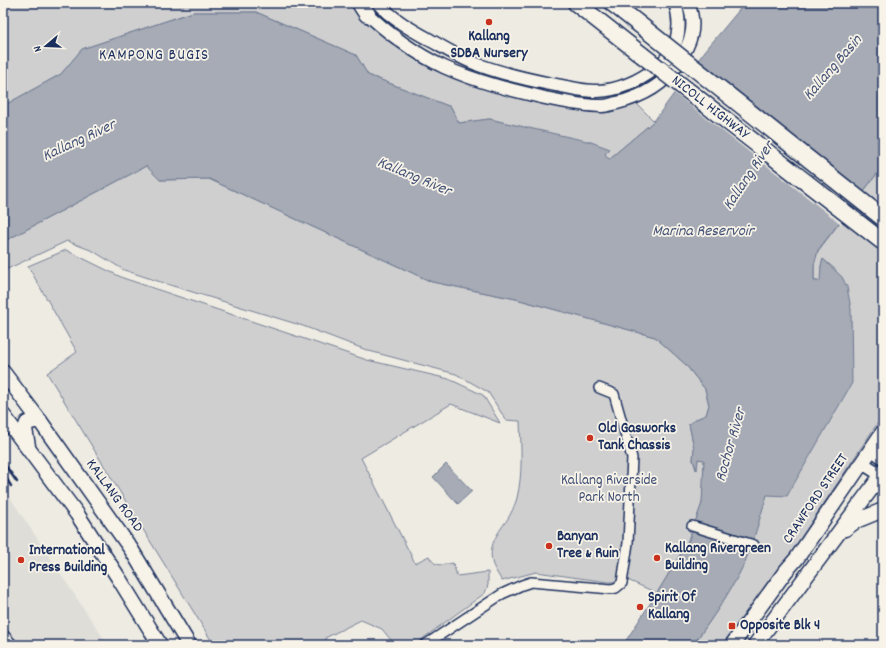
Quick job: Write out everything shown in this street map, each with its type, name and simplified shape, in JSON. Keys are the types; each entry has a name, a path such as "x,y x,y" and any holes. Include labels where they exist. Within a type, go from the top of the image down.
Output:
{"highway":[{"name":"NICOLL HIGHWAY","path":"576,3 883,242"},
{"name":"NICOLL HIGHWAY","path":"612,3 883,218"}],"main road":[{"name":"KALLANG ROAD","path":"3,372 40,421 131,549 189,645"},
{"path":"3,416 77,514 118,576 160,645"},
{"path":"28,448 25,429 27,423 40,421"},
{"name":"CRAWFORD STREET","path":"732,645 801,552 883,432"},
{"path":"755,645 882,475"},
{"path":"839,532 856,521 883,510"}],"street":[{"path":"356,3 384,9 413,31 479,65 526,79 597,91 619,88 644,78 664,62 678,40 679,27 675,3"},
{"path":"369,7 388,33 417,52 444,66 479,81 518,92 571,103 603,106 633,99 651,90 674,68 688,48 693,29 691,11 688,3"},
{"path":"424,645 502,594 522,585 532,582 611,589 616,588 622,583 628,543 632,458 614,394 599,388"},
{"path":"871,449 883,458"},
{"path":"862,463 882,475"},
{"path":"692,526 754,545"},
{"path":"3,634 13,645"}],"shaded area":[{"path":"3,487 108,645 3,645"}],"green space":[{"path":"3,3 356,3 444,66 559,102 600,112 637,104 654,121 609,159 604,154 609,149 490,119 458,123 451,107 368,75 356,55 256,12 193,12 82,49 61,74 3,106"},
{"name":"Kallang Riverside Park North","path":"146,166 160,180 209,179 432,282 516,299 655,337 685,364 705,389 709,405 706,415 689,424 694,448 693,460 696,470 698,459 704,459 704,491 701,507 686,545 657,593 623,578 613,582 608,582 536,572 502,581 493,565 491,552 494,541 514,506 519,489 521,470 520,421 506,420 488,392 456,374 369,351 303,326 124,270 93,251 67,241 3,271 3,242"},
{"path":"883,166 883,415 790,554 722,645 693,645 731,587 750,549 836,270 823,259 821,266 821,281 814,281 814,265 818,251"},
{"path":"66,250 123,278 367,360 449,379 483,395 500,423 451,404 361,458 415,563 429,556 431,560 439,565 453,563 457,576 488,572 488,585 485,593 414,645 395,645 382,629 361,620 325,638 329,645 214,645 47,373 77,352 28,266"}],"water":[{"name":"Marina Reservoir","path":"738,3 883,3 883,166 818,250 814,265 814,281 820,281 823,259 842,277 847,287 851,309 852,383 787,496 767,495 754,537 740,573 693,645 623,645 688,542 702,503 704,460 698,459 697,470 693,460 694,448 689,424 706,415 709,405 705,389 685,364 655,337 516,299 432,282 209,179 160,180 146,166 3,242 3,106 61,74 82,49 193,12 256,12 356,55 368,75 451,107 459,123 489,119 591,142 610,149 605,154 609,159 654,121 705,51 740,9"},
{"path":"446,464 472,491 458,504 433,477"}],"pier":[{"path":"696,60 865,192 841,224 673,92"}],"railway":[{"path":"3,462 17,482"},
{"path":"3,473 11,486"}],"place":[{"name":"Kallang SDBA Nursery","path":"489,22"},
{"name":"Old Gasworks Tank Chassis","path":"590,438"},
{"name":"Banyan Tree & Ruin","path":"549,546"},
{"name":"Kallang Rivergreen Building","path":"657,558"},
{"name":"International Press Building","path":"21,560"},
{"name":"Spirit Of Kallang","path":"640,607"},
{"name":"Opposite Blk 4","path":"732,626"}],"district":[{"name":"KAMPONG BUGIS","path":"154,55"}],"water label":[{"name":"Kallang Basin","path":"833,68"},
{"name":"Kallang River","path":"79,141"},
{"name":"Kallang River","path":"749,176"},
{"name":"Kallang River","path":"414,177"},
{"name":"Rochor River","path":"731,445"}]}
